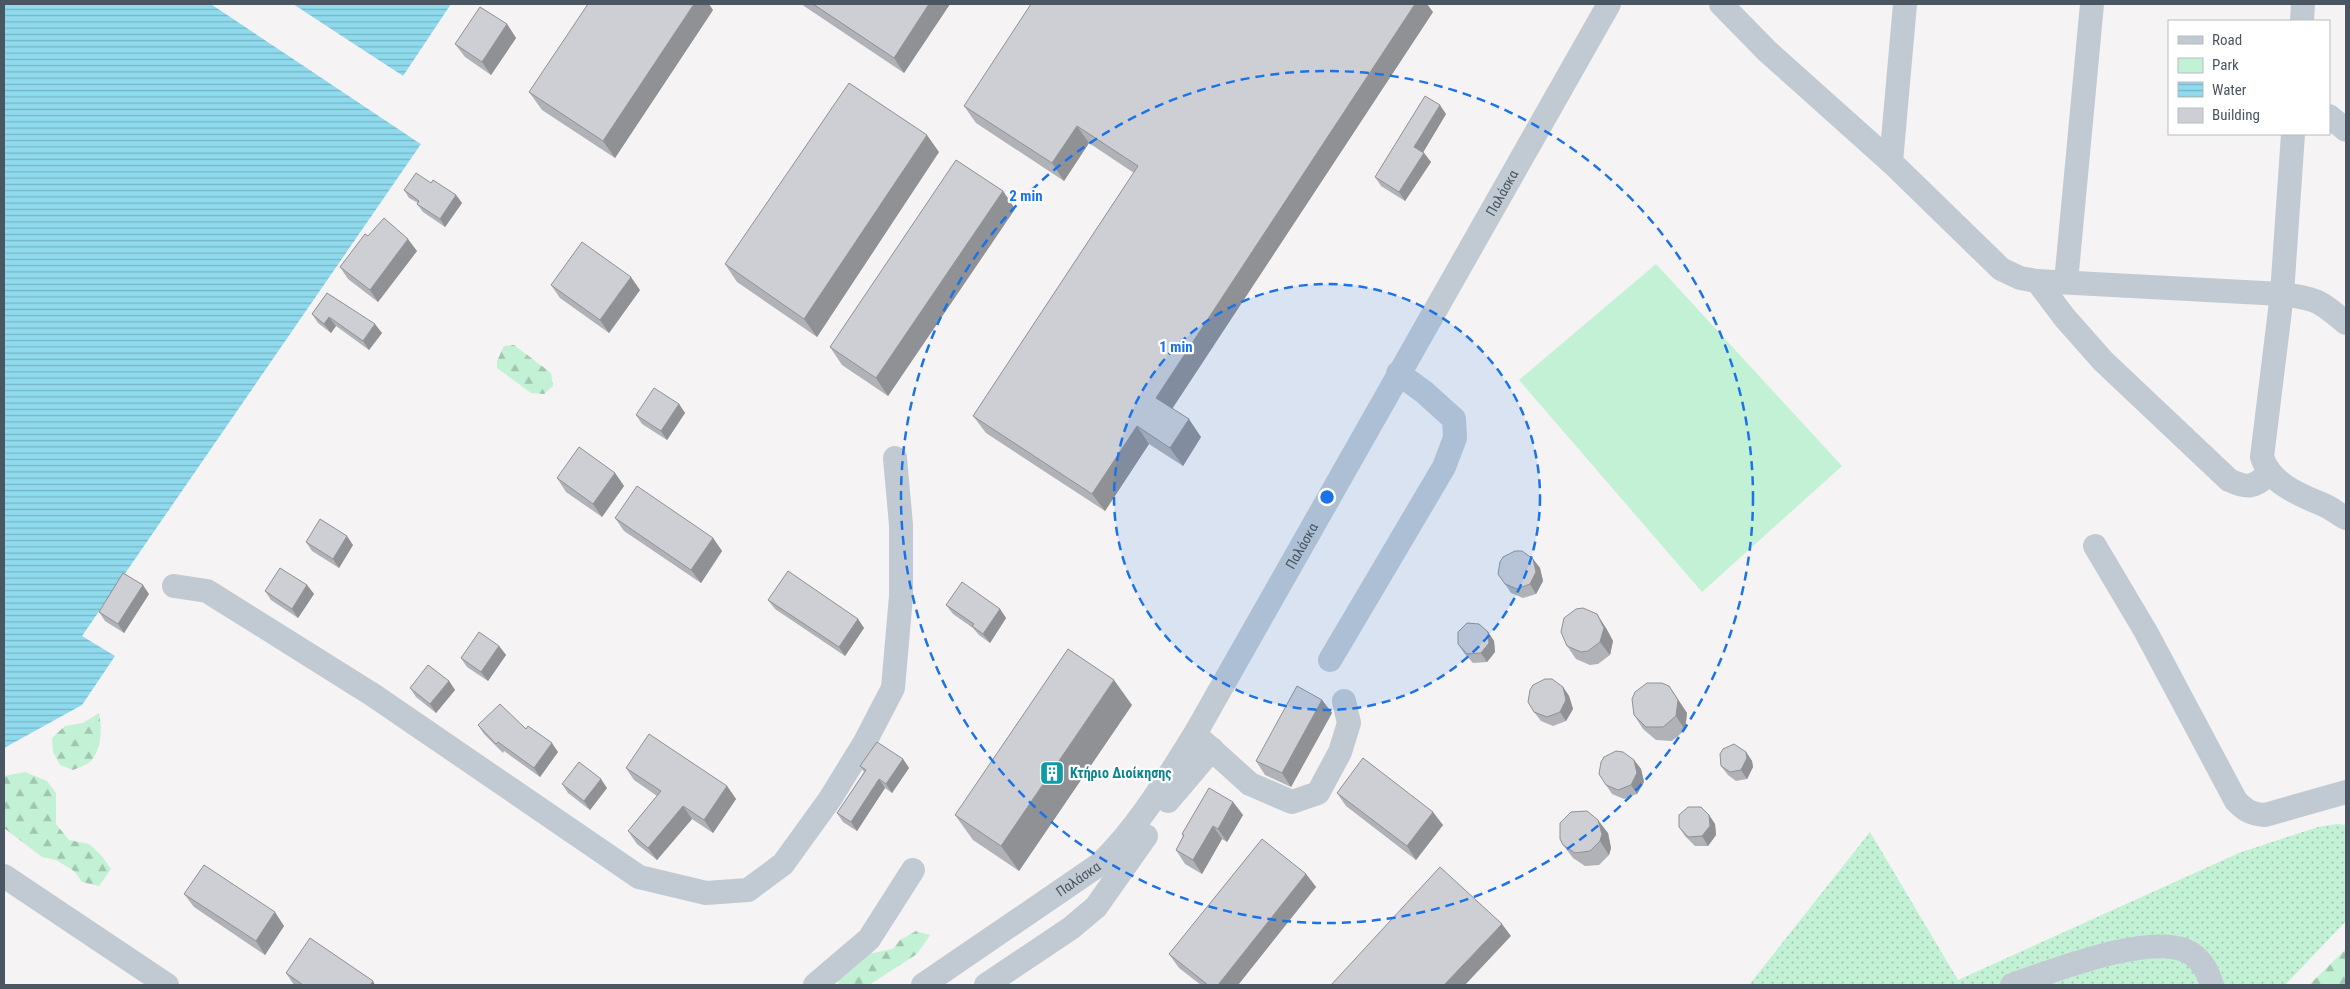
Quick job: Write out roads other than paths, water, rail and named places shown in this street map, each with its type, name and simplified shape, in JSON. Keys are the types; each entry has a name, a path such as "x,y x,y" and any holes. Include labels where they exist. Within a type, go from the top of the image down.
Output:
{"street":[{"name":"Παλάσκα","path":"923,985 1100,864 1122,843 1204,742 1398,373 1609,4"},
{"path":"1721,4 1767,50 1891,162 2000,268 2020,278 2037,281 2282,294 2312,298 2323,303 2346,323"},
{"path":"1891,162 1905,4"},
{"path":"2066,282 2092,4"},
{"path":"2302,20 2303,4"},
{"path":"2330,117 2346,130"},
{"path":"2293,135 2282,294 2262,457 2270,474 2304,499 2327,506 2346,518"},
{"path":"2037,281 2065,318 2103,361 2229,480 2244,487 2254,485 2270,474"},
{"path":"1330,660 1444,467 1455,438 1454,420 1424,392 1398,373"},
{"path":"174,586 207,591 356,684 639,877 706,893 748,890 783,864 809,828 865,742 893,688 901,596 901,525 895,458"},
{"path":"2094,546 2146,632 2236,801 2245,810 2253,814 2265,815 2346,792"},
{"path":"986,985 1071,928 1096,907 1172,795 1204,742 1250,784 1292,802 1318,794 1340,752 1349,723 1344,701"},
{"path":"816,985 869,938 913,870"},
{"path":"4,876 167,985"},
{"path":"2012,985 2102,955 2140,948 2171,947 2191,952 2204,964 2212,985"}],"water":[{"path":"4,4 211,4 421,144 82,636 115,656 82,705 4,748"},
{"path":"293,4 451,4 403,76"}],"place":[{"name":"Κτήριο Διοίκησης","path":"1052,773"}]}
